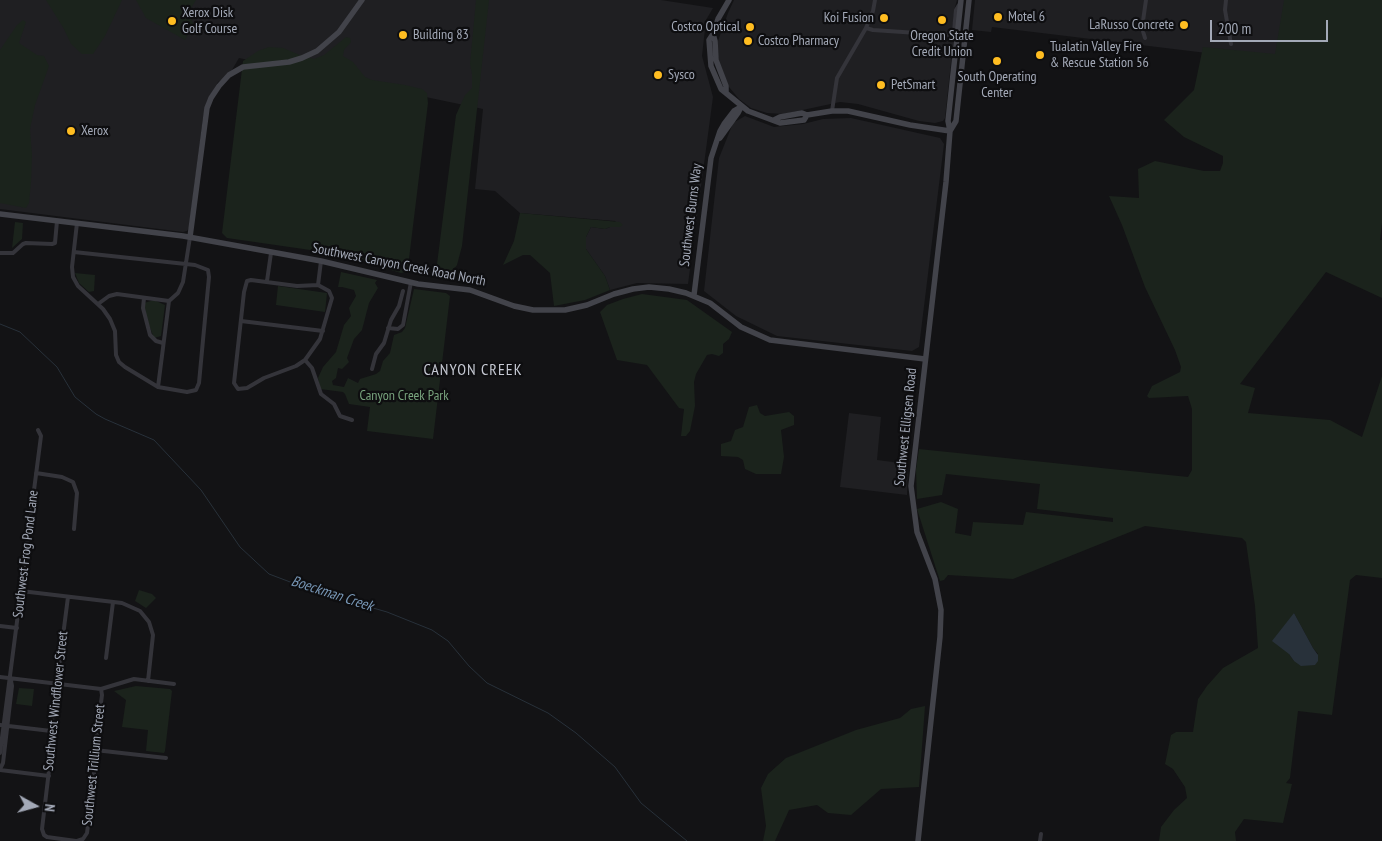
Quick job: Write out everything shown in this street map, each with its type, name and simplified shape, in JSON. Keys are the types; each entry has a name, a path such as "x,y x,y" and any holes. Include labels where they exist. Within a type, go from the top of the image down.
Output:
{"main road":[{"path":"190,237 207,108 219,86 229,75 242,67 289,62 316,51 339,32 362,0"},
{"path":"729,0 709,40 710,60 721,89 741,107 758,116 780,123 804,120 807,115 832,111 859,112 902,123 950,131"},
{"name":"Southwest Elligsen Road","path":"950,131 956,121 969,0"},
{"name":"Southwest Elligsen Road","path":"918,841 941,628 938,590 917,532 912,499 912,474 946,182 950,131 948,121 960,2"},
{"name":"Southwest Burns Way","path":"694,295 709,167 720,131 734,111 741,107"},
{"name":"Southwest Canyon Creek Road North","path":"0,214 190,237 321,261 411,282 470,290 519,307 544,311 579,307 618,293 644,287 669,288 694,295 710,303 734,323 749,332 770,340 925,359"}],"street":[{"path":"832,111 837,78 866,28 875,0"},
{"path":"1145,38 1142,28 1146,0"},
{"path":"1226,0 1225,10 1231,44"},
{"path":"866,28 948,35 952,33 956,10 960,2"},
{"path":"0,253 13,253 22,244 26,243 55,243 57,221"},
{"path":"74,252 201,266 208,270 198,387 196,390 187,392 158,388 119,362 116,355 116,335 106,312 75,281 72,267 77,223"},
{"path":"98,304 113,294 169,301 177,295 182,286 190,237"},
{"path":"267,281 271,253"},
{"path":"318,285 321,261"},
{"path":"251,280 267,281 297,286 318,285 329,292 332,298 318,342 305,360 296,366 264,378 246,388 238,389 234,383 244,292 247,282 251,280"},
{"path":"388,328 398,329 403,325 411,282"},
{"path":"372,369 376,354 384,343 390,320 399,306 403,291"},
{"path":"144,298 143,308 148,331 152,338 163,343"},
{"path":"158,388 169,301"},
{"path":"241,321 323,330"},
{"path":"305,360 312,368 321,394 334,404 340,416 352,420"},
{"name":"Southwest Frog Pond Lane","path":"0,753 3,725 12,686 10,679 36,473 40,436 38,430"},
{"path":"36,473 62,477 73,482 77,493 74,529"},
{"path":"22,591 122,603 134,608 149,622 152,628 153,643 148,681"},
{"name":"Southwest Windflower Street","path":"68,597 51,731 49,776 42,829 44,835 50,838 77,841"},
{"path":"106,658 113,602"},
{"path":"0,626 17,628"},
{"path":"0,677 101,689 134,679 174,684"},
{"name":"Southwest Trillium Street","path":"77,841 83,839 87,833 94,779 101,689"},
{"path":"3,725 51,731"},
{"name":"Southwest Frog Pond Lane","path":"0,770 3,763 3,725"},
{"path":"95,750 166,758"},
{"path":"0,770 49,776"},
{"path":"1040,841 1041,834"}],"shaded area":[{"path":"0,0 661,0 713,8 706,20 702,56 713,97 688,284 637,283 610,290 605,276 586,249 586,237 591,227 605,229 620,227 615,221 520,213 495,191 475,189 483,109 239,58 229,75 218,82 207,101 203,118 189,228 187,231 0,209"},
{"path":"734,0 957,0 952,30 954,35 945,118 943,121 935,123 919,121 858,104 840,102 784,114 767,113 751,108 739,99 729,87 720,70 718,41"},
{"path":"975,0 1289,0 1281,62 992,27 991,32 972,30"},
{"path":"745,116 774,127 803,124 823,119 851,118 940,138 944,144 919,347 912,351 777,336 736,316 704,291 719,158 733,123"},
{"path":"849,413 881,417 877,460 908,464 907,495 840,487"},
{"path":"1294,613 1318,655 1318,661 1315,665 1301,666 1272,641"}],"green space":[{"path":"46,0 122,0 105,36 93,54 82,54 71,44"},
{"name":"Xerox Disk Golf Course","path":"136,0 196,0 188,13 194,25 185,40 146,18"},
{"path":"476,0 489,0 462,246 457,265 449,272 444,272 439,271 437,264 456,115 465,95 472,88 470,64"},
{"path":"1284,0 1382,0 1382,223 1380,240 1382,240 1382,298 1326,272 1240,384 1255,388 1248,413 1330,420 1362,437 1382,376 1382,578 1356,575 1350,580 1332,715 1298,711 1290,778 1286,783 1292,784 1283,823 1244,819 1235,832 1236,841 1159,841 1161,827 1174,810 1187,798 1185,787 1173,769 1165,764 1171,735 1176,732 1193,732 1198,699 1207,686 1223,668 1258,648 1255,606 1246,542 1242,538 1145,526 1013,579 948,575 944,580 940,581 917,509 941,502 958,509 955,533 971,536 973,522 1023,525 1026,512 1113,522 1113,518 1037,509 1040,484 946,474 942,495 917,499 916,470 919,449 1188,477 1192,470 1192,409 1188,396 1149,398 1147,396 1152,386 1180,372 1181,367 1175,350 1145,287 1109,196 1139,198 1138,169 1155,161 1204,171 1220,171 1223,156 1184,137 1164,120 1194,90 1203,47 1275,54","holes":["1294,613 1318,654 1294,661 1289,654"]},
{"path":"23,20 26,22 19,43 37,55 44,56 49,66 35,105 30,129 32,155 31,182 29,203 26,208 0,203 0,50 17,25"},
{"path":"346,37 350,38 351,42 344,50 343,56 353,62 365,77 422,89 427,93 428,103 406,272 401,273 338,254 227,238 222,233 243,61 258,51 269,47 283,48 314,59 324,55"},
{"path":"520,213 620,222 623,225 620,227 605,229 591,227 586,237 586,249 605,276 610,290 585,300 554,306 550,273 530,255 523,255 503,265 514,241"},
{"path":"15,222 23,223 22,239 12,248"},
{"name":"Canyon Creek Park","path":"341,272 377,280 375,283 378,288 369,303 362,330 354,339 347,358 349,362 342,369 338,368 336,378 332,381 333,385 344,387 348,378 358,383 360,379 380,371 383,361 390,353 394,335 402,332 405,328 414,289 446,293 450,296 433,439 367,431 370,407 349,404 343,392 320,389 318,378 323,367 336,352 344,325 351,316 349,308 356,296 354,290 338,287"},
{"path":"75,273 95,275 94,291 89,292 79,283"},
{"path":"278,286 327,293 325,312 276,305"},
{"path":"642,294 687,300 732,332 729,339 723,344 723,353 719,356 707,355 696,374 694,382 695,406 690,431 686,436 681,436 684,409 679,408 647,365 617,360 600,312 607,305"},
{"path":"154,300 165,305 161,336 154,338 147,320 144,303"},
{"path":"757,405 760,413 765,416 789,412 794,416 794,425 781,430 784,457 781,474 756,474 745,469 743,460 738,457 721,456 721,444 731,441 735,430 743,427 749,407"},
{"path":"139,590 152,594 156,598 146,608 135,601"},
{"path":"136,686 170,689 172,691 164,753 146,751 148,730 122,727 126,700 114,691"},
{"path":"19,688 34,689 32,706 16,704"},
{"path":"925,706 919,787 881,789 851,815 828,813 817,805 789,810 775,841 763,841 766,826 761,788 768,774 786,758 856,730 900,718 911,709"}],"waterway":[{"name":"Boeckman Creek","path":"0,324 20,332 57,367 75,397 96,414 154,440 201,490 240,547 269,574 314,591 387,612 432,630 448,641 469,666 487,683 548,713 576,733 615,767 641,803 687,841"}],"place":[{"name":"Motel 6","path":"998,17"},
{"name":"Koi Fusion","path":"884,18"},
{"name":"Oregon State Credit Union","path":"942,20"},
{"name":"Xerox Disk Golf Course","path":"172,21"},
{"name":"LaRusso Concrete","path":"1184,25"},
{"name":"Costco Optical","path":"750,27"},
{"name":"Building 83","path":"403,35"},
{"name":"Costco Pharmacy","path":"748,41"},
{"name":"Tualatin Valley Fire & Rescue Station 56","path":"1040,55"},
{"name":"South Operating Center","path":"997,61"},
{"name":"Sysco","path":"658,75"},
{"name":"PetSmart","path":"881,85"},
{"name":"Xerox","path":"71,131"}],"district":[{"name":"CANYON CREEK","path":"473,370"}]}
